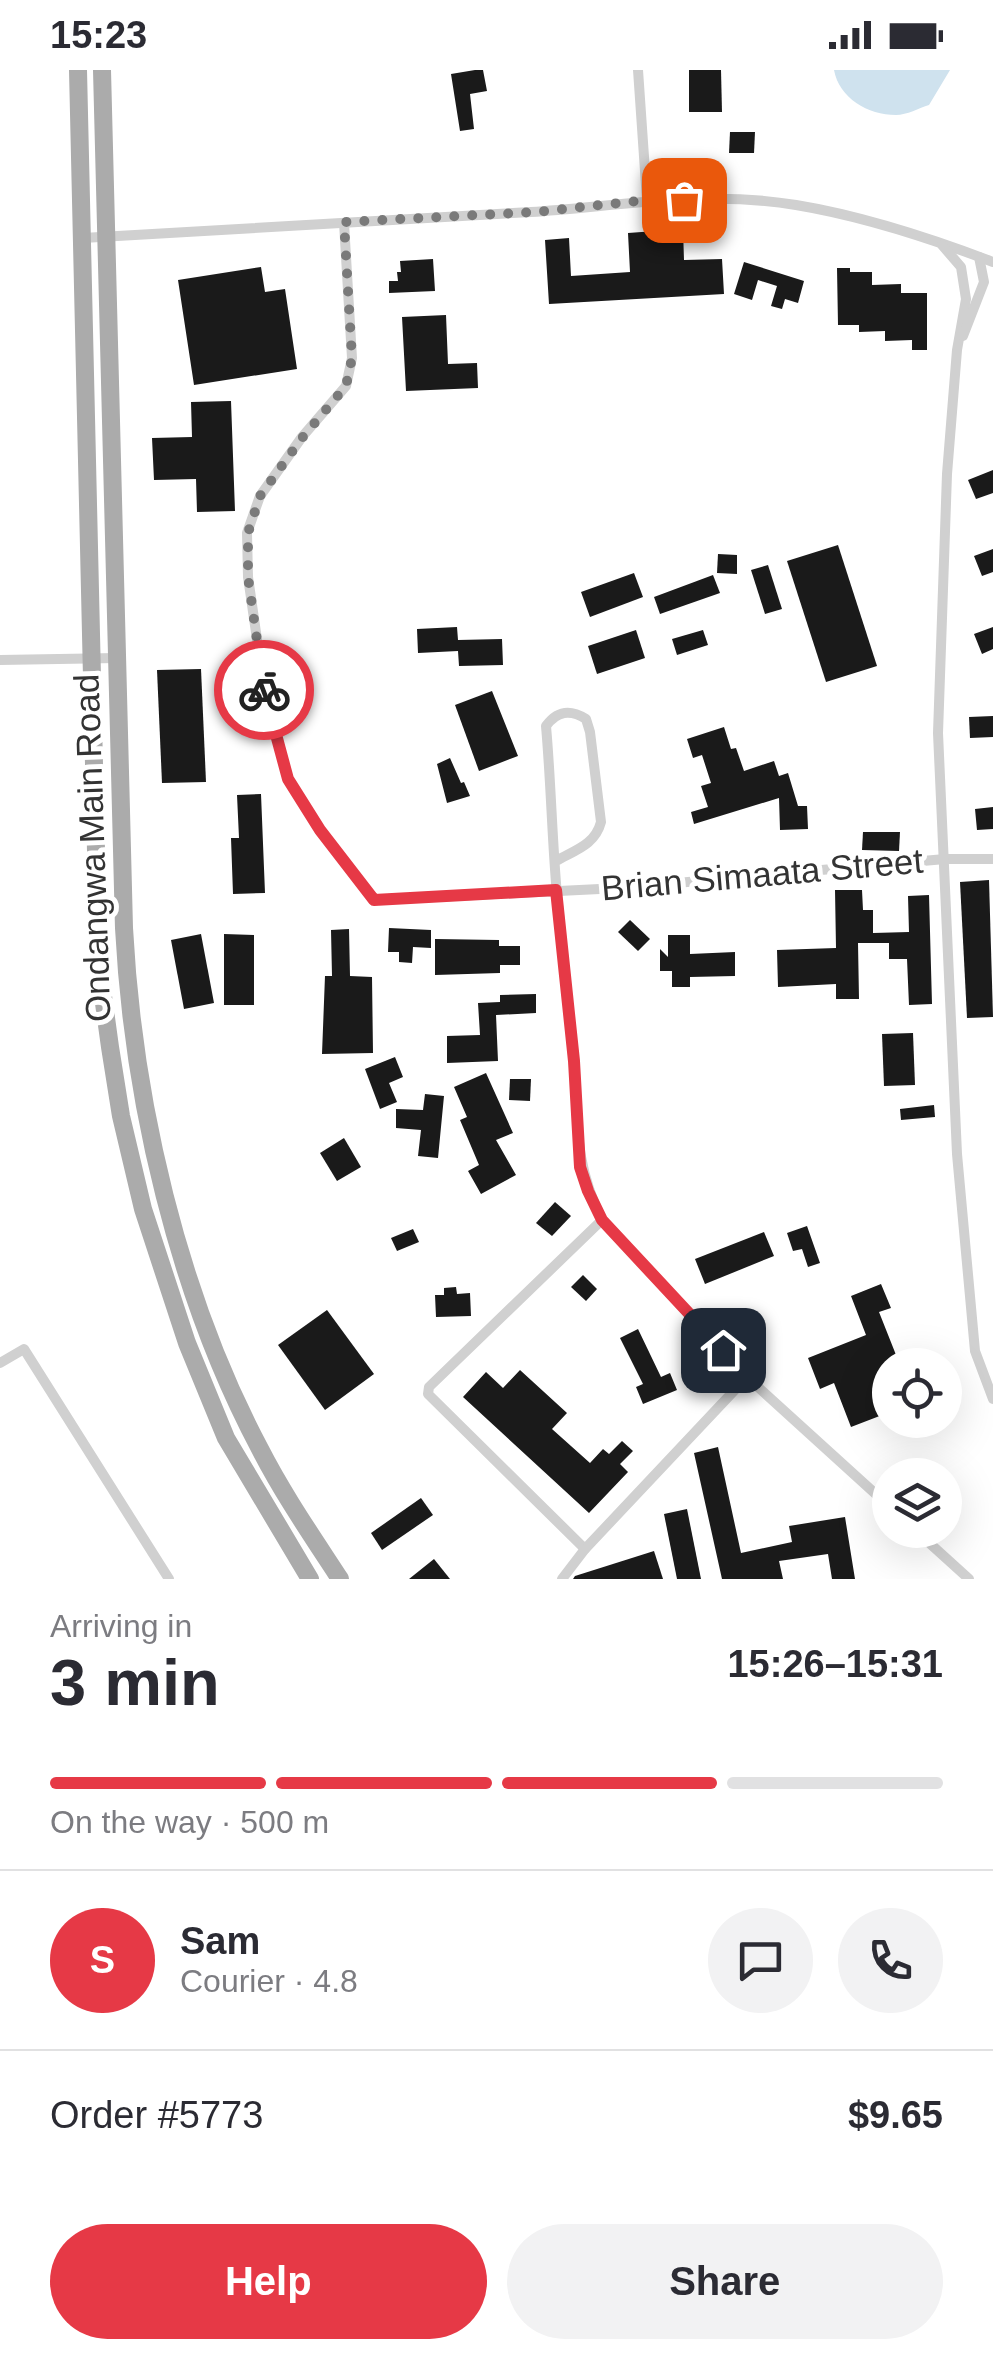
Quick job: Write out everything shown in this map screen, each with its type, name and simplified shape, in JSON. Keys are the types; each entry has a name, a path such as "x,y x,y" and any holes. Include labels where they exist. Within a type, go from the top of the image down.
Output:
{"main road":[{"name":"Ondangwa Main Road","path":"78,70 90,659 103,996 121,1116 143,1210 187,1343 226,1438 310,1579"},
{"name":"Ondangwa Main Road","path":"102,70 127,988 154,1155 194,1292 258,1447 340,1579"},
{"path":"295,1555 315,1541"}],"street":[{"path":"638,70 647,200"},
{"path":"82,238 536,212 647,200 756,201 868,221 993,262"},
{"name":"Brian Simaata Street","path":"344,222 352,358 346,386 260,496 248,533 248,577 264,694 288,779 320,830 374,900 759,877 944,859 993,859"},
{"path":"942,245 961,267 966,289 956,350 947,474 938,733 957,1154 975,1352 993,1399"},
{"path":"956,350 984,282 979,257"},
{"path":"975,310 993,295"},
{"path":"0,660 116,658"},
{"path":"556,861 590,843 602,822 590,732 586,718 576,712 553,716 546,726 556,890 574,1061 580,1167 602,1220 748,1377 872,1491"},
{"path":"585,1549 428,1394 429,1387 602,1220"},
{"path":"0,1363 24,1349 169,1579"},
{"path":"562,1579 585,1549 748,1377"},
{"path":"934,1548 968,1579"}],"water":[{"path":"834,70 950,70 929,105 896,115 875,112 856,103 842,89"}],"building":[{"path":"483,70 487,91 470,94 474,129 460,131 451,74"},
{"path":"689,70 721,70 722,112 689,112"},
{"path":"730,132 755,132 754,153 729,153"},
{"path":"683,229 684,260 722,259 724,294 549,304 545,240 569,238 571,276 630,272 628,233"},
{"path":"433,259 435,291 389,293 389,281 398,281 400,261"},
{"path":"744,262 804,281 798,303 785,299 782,309 771,306 777,286 758,280 752,300 734,294"},
{"path":"261,267 265,292 285,289 297,369 194,385 178,280"},
{"path":"837,268 872,272 872,285 901,284 901,293 927,293 927,350 912,350 912,340 885,341 885,331 859,332 859,325 838,325"},
{"path":"446,315 448,364 477,363 478,388 406,391 402,317"},
{"path":"231,401 235,511 197,512 196,479 154,480 152,438 192,437 191,402"},
{"path":"993,470 993,493 976,499 968,480"},
{"path":"838,545 877,666 826,682 787,561"},
{"path":"993,549 993,572 982,576 974,556"},
{"path":"718,554 737,555 737,574 717,573"},
{"path":"768,565 782,609 765,614 751,570"},
{"path":"634,573 643,597 590,617 581,592"},
{"path":"713,575 720,593 660,614 654,597"},
{"path":"457,627 458,640 502,639 503,665 459,666 458,651 418,653 417,629"},
{"path":"993,627 993,649 982,654 974,634"},
{"path":"636,630 645,658 597,674 588,646"},
{"path":"703,630 708,645 677,655 672,639"},
{"path":"201,669 206,782 162,783 157,670"},
{"path":"492,691 518,756 479,771 455,705"},
{"path":"993,716 993,737 970,738 969,717"},
{"path":"724,727 744,771 774,761 779,776 788,773 798,806 807,806 808,829 780,830 779,798 694,824 691,812 708,807 701,786 711,783 702,755 693,758 687,739"},
{"path":"450,758 470,796 447,803 437,764"},
{"path":"261,794 265,893 233,894 231,838 239,838 237,795"},
{"path":"993,807 993,829 977,830 975,809"},
{"path":"863,832 900,832 899,851 862,850"},
{"path":"989,880 993,1017 967,1018 960,882"},
{"path":"835,890 862,890 863,910 873,910 873,933 909,932 908,896 929,895 932,1004 909,1005 907,959 889,959 889,943 858,943 859,999 836,999 836,984 778,987 777,950 836,948"},
{"path":"630,920 650,939 638,951 618,932"},
{"path":"389,928 431,930 431,948 413,947 412,963 399,962 399,952 388,952"},
{"path":"349,929 350,976 372,977 373,1053 322,1054 325,976 332,976 331,930"},
{"path":"201,934 214,1003 184,1009 171,940"},
{"path":"224,934 254,935 254,1005 224,1005"},
{"path":"668,935 690,935 690,954 735,952 735,976 690,977 690,987 672,987 672,971 660,971 660,949 668,957"},
{"path":"435,939 499,940 499,946 520,946 520,965 500,965 500,973 435,975"},
{"path":"536,994 536,1013 496,1015 498,1061 447,1063 447,1036 480,1035 478,1003 500,1002 500,995"},
{"path":"913,1033 915,1085 884,1086 882,1034"},
{"path":"395,1057 403,1077 389,1083 397,1102 380,1109 365,1069"},
{"path":"486,1073 513,1133 496,1140 516,1175 481,1194 468,1171 479,1165 460,1120 467,1117 454,1087"},
{"path":"510,1079 531,1079 530,1101 509,1100"},
{"path":"425,1094 444,1096 438,1158 418,1156 421,1130 396,1128 396,1109 423,1110"},
{"path":"934,1105 935,1117 901,1120 900,1109"},
{"path":"344,1138 361,1167 337,1181 320,1153"},
{"path":"555,1202 571,1216 552,1236 536,1223"},
{"path":"807,1226 820,1263 808,1267 802,1249 793,1251 787,1233"},
{"path":"413,1229 419,1242 397,1251 391,1238"},
{"path":"764,1232 774,1256 705,1284 695,1259"},
{"path":"583,1275 597,1289 586,1301 571,1287"},
{"path":"881,1284 891,1308 879,1312 893,1348 872,1348 872,1419 851,1427 834,1383 820,1389 808,1358 866,1335 851,1296"},
{"path":"456,1287 457,1294 470,1293 471,1316 436,1317 435,1295 444,1295 444,1288"},
{"path":"327,1310 374,1374 325,1410 278,1345"},
{"path":"638,1329 661,1377 670,1373 677,1390 643,1404 636,1387 643,1384 620,1338"},
{"path":"520,1370 567,1413 552,1429 590,1463 603,1449 609,1454 622,1441 633,1451 620,1464 628,1472 589,1513 463,1397 486,1372 503,1388"},
{"path":"718,1447 741,1553 792,1542 789,1526 845,1517 855,1579 832,1579 828,1554 779,1561 783,1579 722,1579 694,1453"},
{"path":"421,1498 433,1515 382,1550 371,1533"},
{"path":"687,1509 701,1579 677,1579 664,1514"},
{"path":"654,1551 663,1579 573,1579 575,1576"},
{"path":"434,1559 450,1579 409,1579"}],"way so far":[{"path":"264,690 248,577 248,533 260,496 346,386 352,358 344,222 684,200"}],"route":[{"path":"264,690 288,779 320,830 374,900 556,890 574,1061 580,1167 588,1191 602,1220 723,1350"}]}
